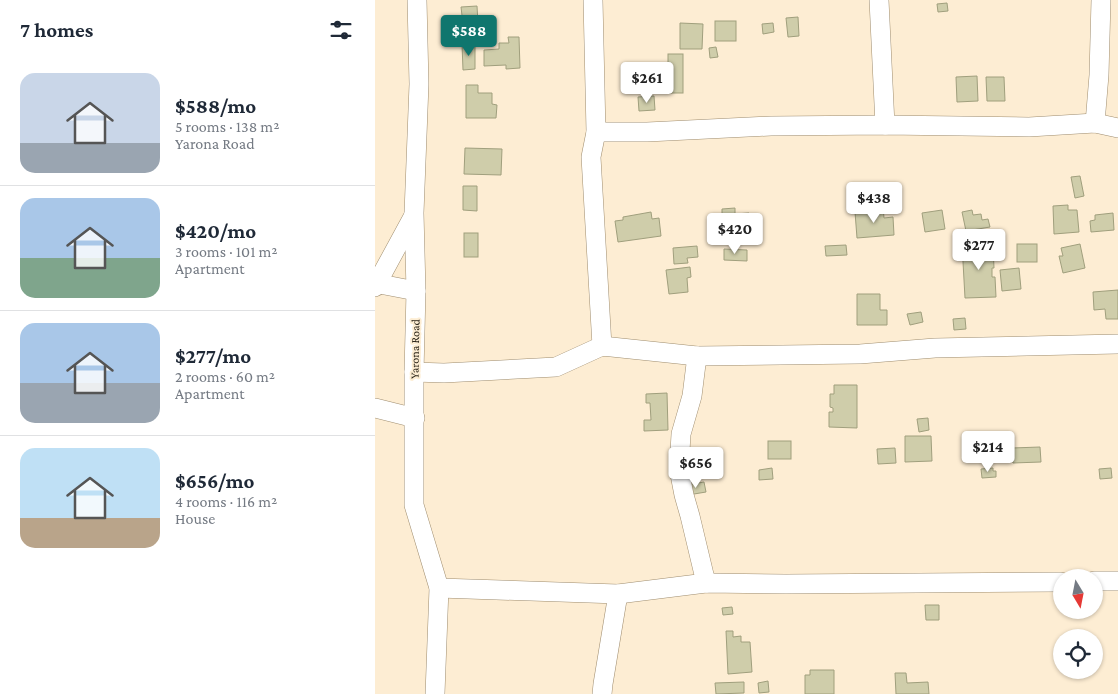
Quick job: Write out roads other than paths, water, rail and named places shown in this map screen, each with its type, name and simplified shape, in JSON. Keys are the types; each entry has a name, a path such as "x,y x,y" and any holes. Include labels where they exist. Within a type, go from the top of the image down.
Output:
{"street":[{"name":"Yarona Road","path":"417,0 419,84 414,213 416,292 414,505 439,588 435,694"},
{"path":"593,0 596,132 591,157 602,346"},
{"path":"879,0 885,125"},
{"path":"1095,123 1099,75 1101,0"},
{"path":"596,132 647,132 771,126 1029,127 1095,123 1118,128"},
{"path":"414,213 376,285 416,292"},
{"path":"414,372 443,373 556,367 602,346 697,356 860,354 935,348 1118,344"},
{"path":"697,356 692,396 681,434 679,469 706,583"},
{"path":"375,408 415,418"},
{"path":"1103,581 1118,581"},
{"path":"439,588 619,594 706,583 1053,582"},
{"path":"602,694 619,594"}]}
